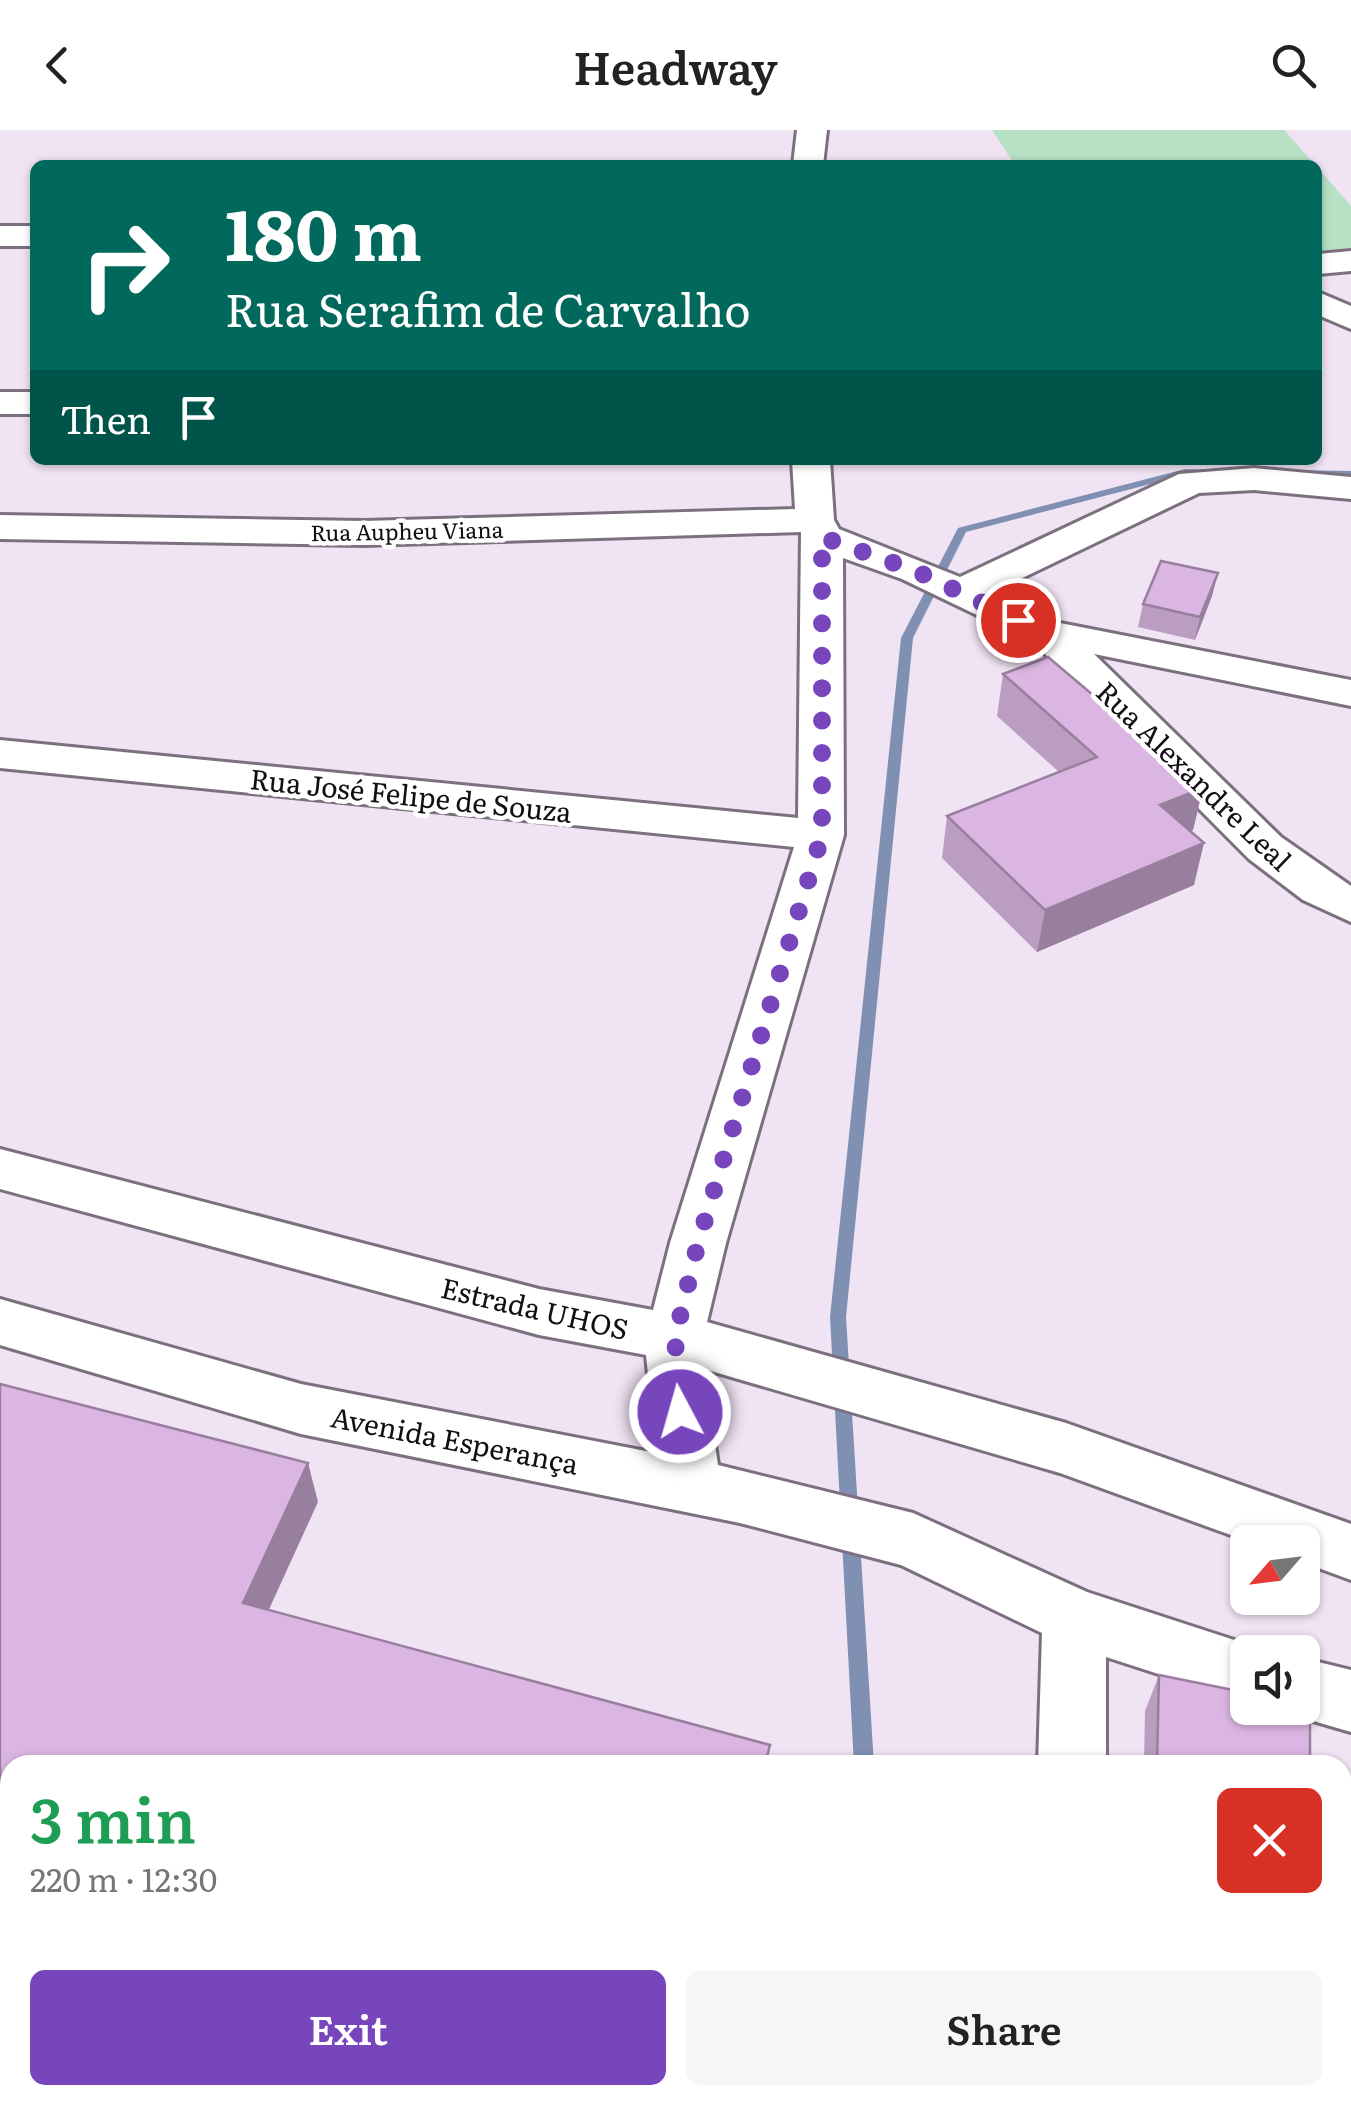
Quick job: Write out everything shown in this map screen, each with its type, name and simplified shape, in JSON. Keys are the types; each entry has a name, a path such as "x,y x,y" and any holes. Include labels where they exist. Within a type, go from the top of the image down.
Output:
{"street":[{"path":"809,160 812,130"},
{"path":"0,236 30,236"},
{"path":"1322,264 1351,261"},
{"path":"1322,304 1351,319"},
{"path":"0,403 30,403"},
{"path":"715,1490 675,1375 675,1338 698,1243 822,835 819,528 812,465"},
{"path":"941,583 1192,482 1254,479 1351,488"},
{"name":"Rua Aupheu Viana","path":"0,527 363,533 819,528"},
{"path":"819,528 1048,633 1351,693"},
{"name":"Rua Alexandre Leal","path":"1048,633 1265,848 1320,889 1351,906"},
{"name":"Rua José Felipe de Souza","path":"0,754 822,835"},
{"name":"Estrada UHOS","path":"0,1169 538,1312 758,1358 1066,1449 1351,1552"},
{"name":"Avenida Esperança","path":"0,1322 301,1409 715,1490 914,1541 1074,1617 1230,1668"},
{"path":"1072,1755 1074,1617"},
{"path":"1320,1694 1351,1701"}],"green space":[{"path":"992,130 1284,130 1311,160 1012,160"},
{"path":"1322,173 1351,206 1351,249 1322,251"}],"building":[{"path":"1161,561 1218,573 1200,617 1143,604"},
{"path":"1048,657 1203,788 1160,805 1204,843 1045,910 947,816 1097,757 1003,674"},
{"path":"0,1384 308,1463 243,1603 770,1745 768,1755 0,1755"},
{"path":"1159,1675 1230,1689 1230,1725 1310,1725 1310,1755 1157,1755"}],"waterway":[{"path":"863,1755 838,1317 907,638 962,530 1185,472 1217,473"},
{"path":"1295,473 1351,474"}],"route":[{"path":"680,1412 675,1338 698,1243 822,835 822,537 916,571 1018,620"}]}
